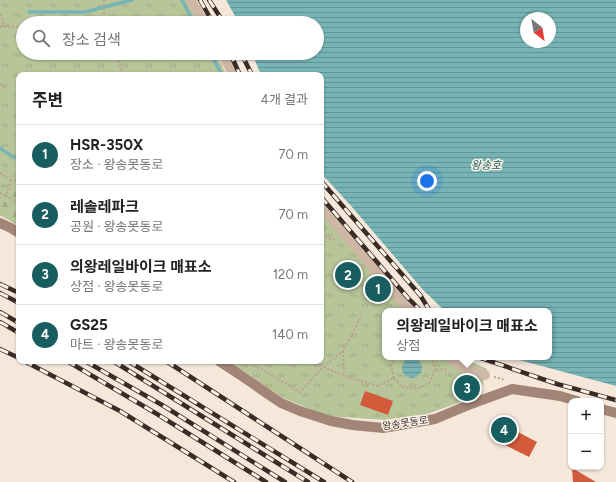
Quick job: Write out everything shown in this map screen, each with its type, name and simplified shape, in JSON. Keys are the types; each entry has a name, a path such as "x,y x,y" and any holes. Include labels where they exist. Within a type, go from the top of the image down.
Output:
{"street":[{"path":"191,0 200,16"},
{"path":"226,60 232,72"},
{"path":"324,209 407,308"},
{"path":"0,223 16,231"},
{"path":"453,360 464,368 485,375"},
{"name":"왕송못동로","path":"224,364 281,403 300,412 353,425 383,428 435,419 512,389 568,398"},
{"path":"604,410 616,413"}],"path":[{"path":"104,0 105,16"},
{"path":"0,14 5,27"},
{"path":"0,27 16,26"},
{"path":"118,60 122,72"},
{"path":"0,84 7,89"},
{"path":"0,174 11,180 16,181"},
{"path":"6,196 11,180"},
{"path":"0,193 16,202"},
{"path":"252,364 300,392 322,367 343,351 362,315"},
{"path":"343,351 344,375"},
{"path":"393,360 391,364 394,378 402,388 417,389 430,382 435,370 433,360"},
{"path":"318,364 322,367 377,386 394,378"},
{"path":"435,370 464,368"}],"green space":[{"path":"0,0 187,0 195,16 16,16 16,60 219,60 225,72 16,72 16,224 0,215"},
{"path":"0,184 16,191 16,224 0,215"},
{"path":"324,214 339,231 336,233 327,232 324,239"},
{"path":"324,215 402,308 382,308 382,360 468,360 487,369 482,386 458,403 427,414 385,420 327,416 283,398 233,364 324,364"}],"water":[{"name":"왕송호","path":"226,0 616,0 616,386 519,360 552,360 552,308 442,308 424,291 324,176 324,72 260,72 255,60 324,60 324,16 235,16"},
{"path":"406,360 418,360 422,364 422,372 416,378 408,378 402,372 402,364"}],"building":[{"path":"473,379 478,385 461,397 456,390"},
{"path":"365,391 393,401 388,415 360,405"},
{"path":"503,424 537,442 529,457 495,440"},
{"path":"572,470 575,470 596,482 573,482"}],"waterway":[{"path":"29,12 85,12 132,0"},
{"path":"182,0 190,16"},
{"path":"214,60 220,72"},
{"path":"0,148 16,158"}],"railway":[{"path":"200,0 209,16"},
{"path":"209,0 219,16"},
{"path":"233,60 239,72"},
{"path":"244,60 250,72"},
{"path":"324,184 420,295 428,308"},
{"path":"324,200 418,308"},
{"path":"0,284 16,292"},
{"path":"0,293 16,301"},
{"path":"0,312 16,321"},
{"path":"0,322 16,331"},
{"path":"0,349 16,357"},
{"path":"487,360 557,384 616,400"},
{"path":"30,364 120,411 234,482"},
{"path":"72,364 157,414 266,482"},
{"path":"90,364 162,405 285,482"},
{"path":"118,364 308,482"},
{"path":"133,364 324,482"},
{"path":"171,364 352,482"}],"place":[{"name":"레솔레파크","path":"348,275"},
{"name":"HSR-350X","path":"378,289"},
{"name":"의왕레일바이크 매표소","path":"467,388"},
{"name":"GS25","path":"504,430"}]}
